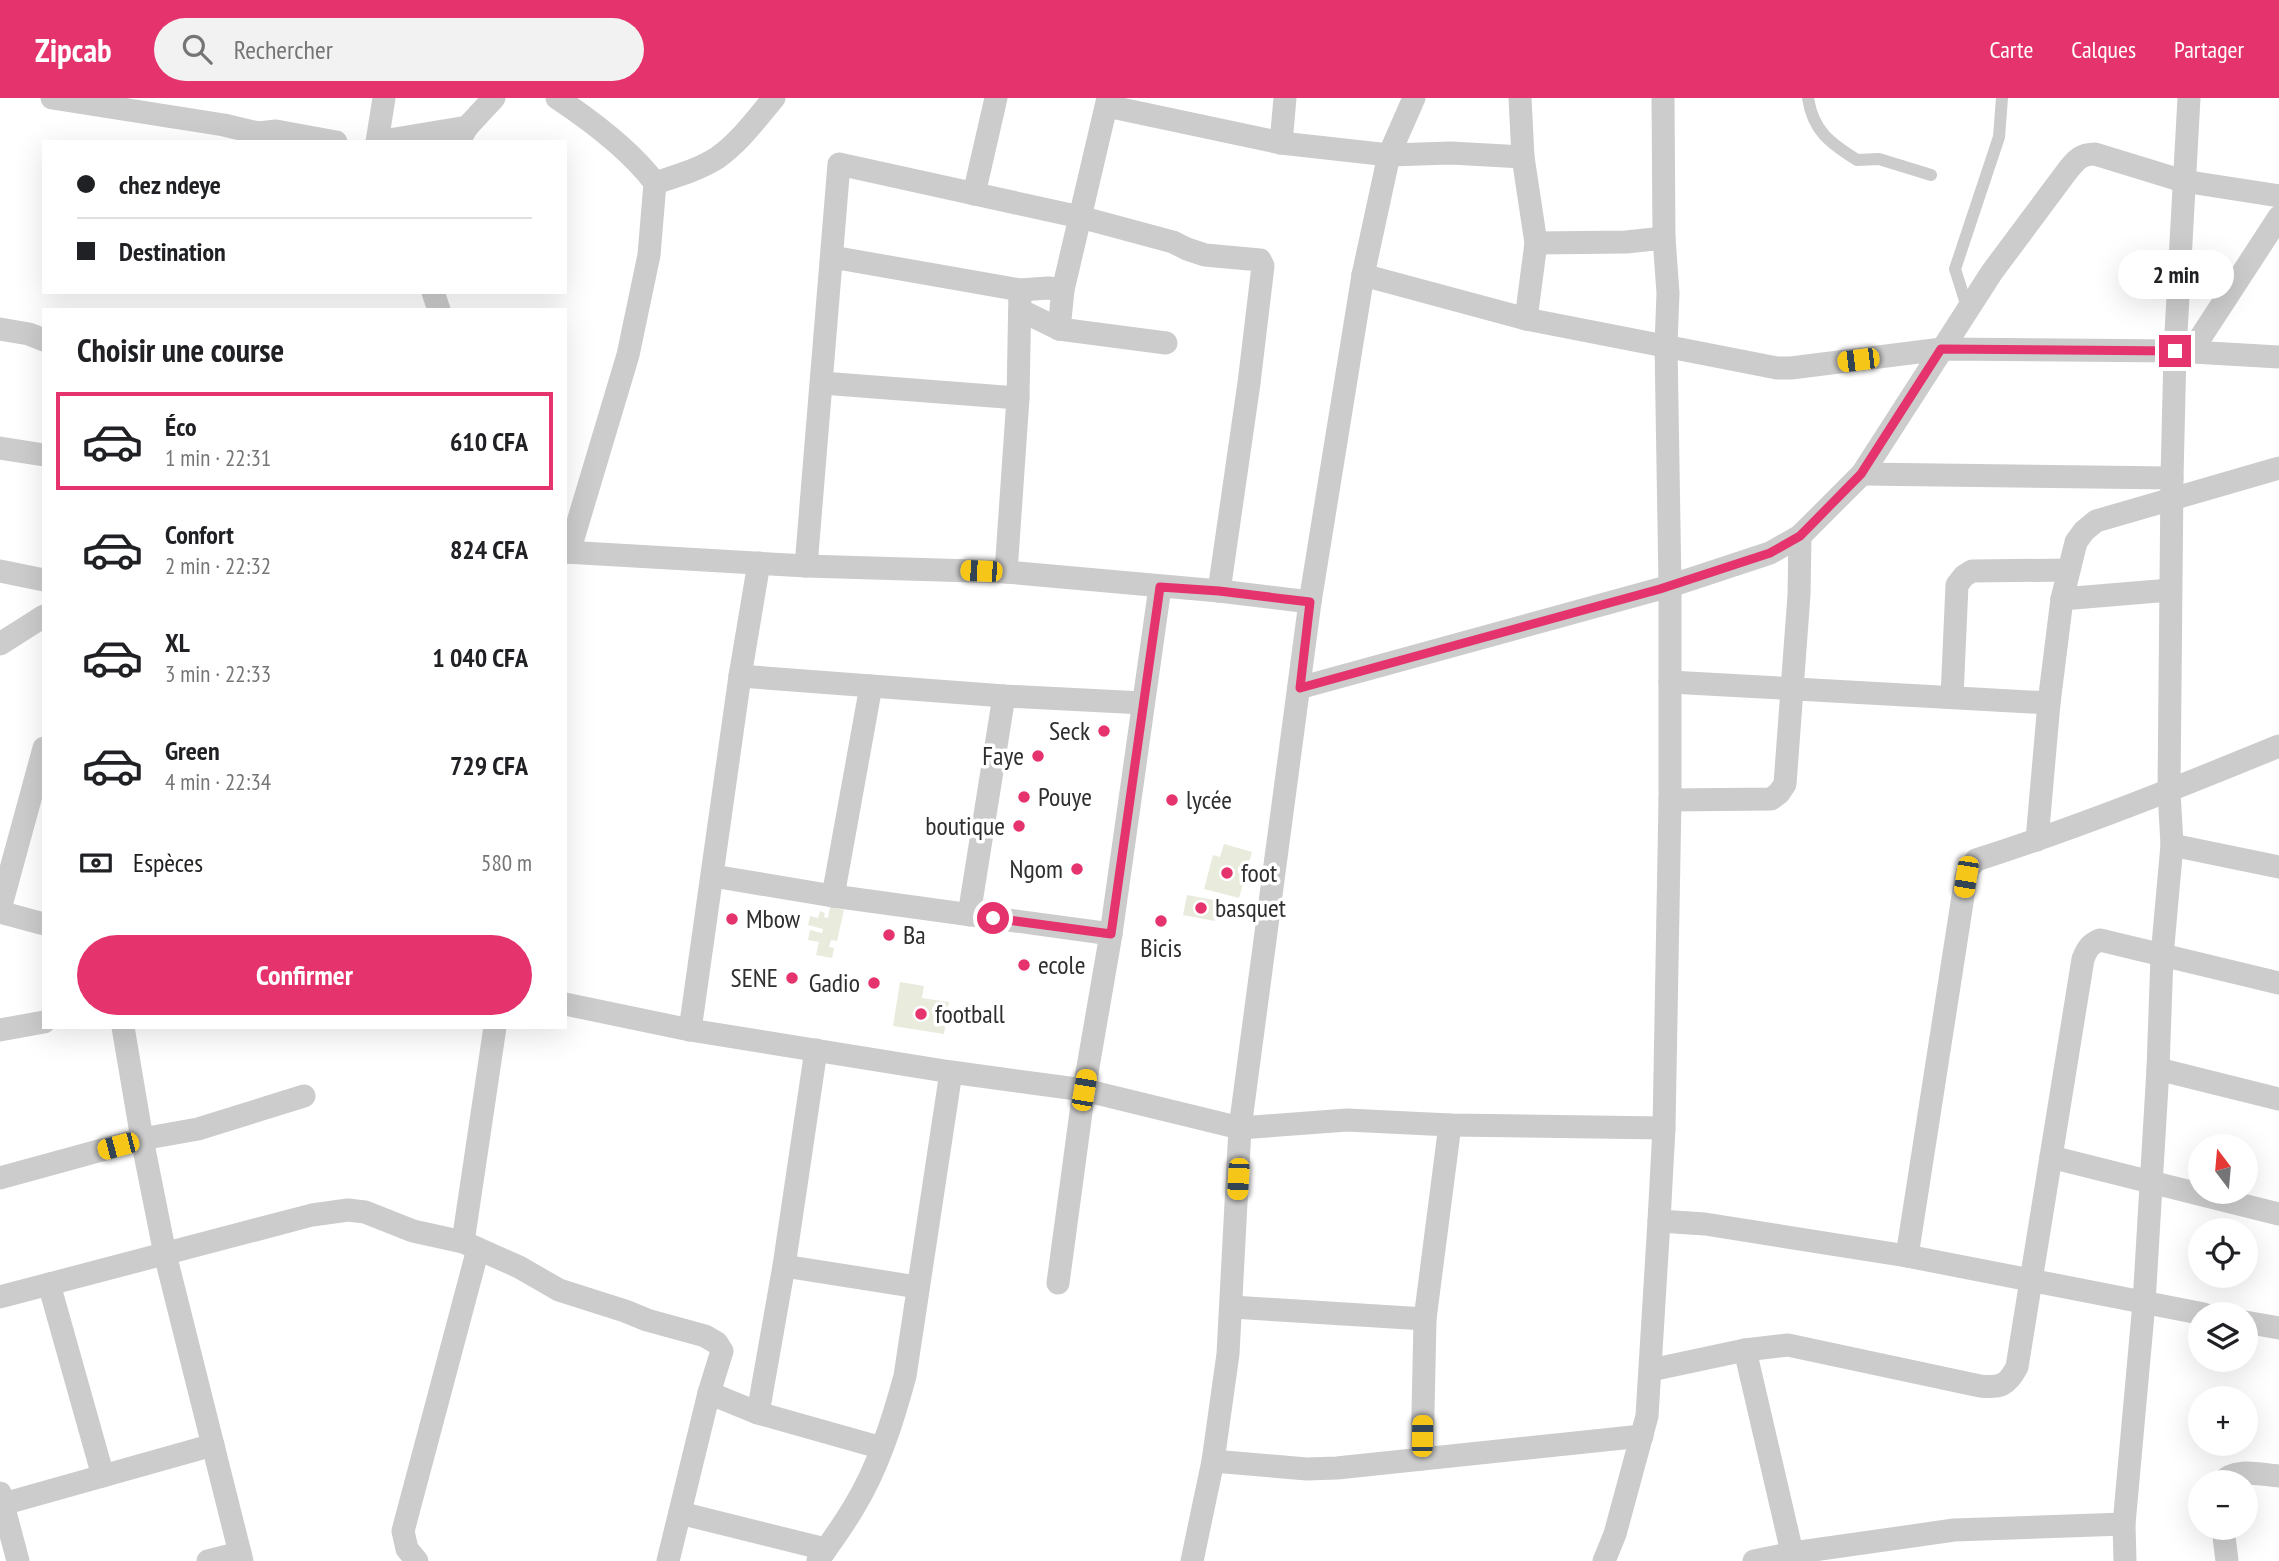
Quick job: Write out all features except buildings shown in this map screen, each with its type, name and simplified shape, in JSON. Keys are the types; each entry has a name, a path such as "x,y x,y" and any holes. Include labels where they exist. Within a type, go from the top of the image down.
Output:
{"street":[{"path":"52,98 258,133 276,131 325,140"},
{"path":"377,140 384,98"},
{"path":"398,140 463,134 494,98"},
{"path":"556,98 582,115 640,163 655,183 649,255 628,355 567,552 806,566 1006,572 1310,602"},
{"path":"655,183 698,168 716,158 739,140 774,98"},
{"path":"974,194 996,98"},
{"path":"1281,143 1285,98"},
{"path":"1192,1561 1213,1461 1228,1354 1240,1128 1310,602 1363,275 1388,155 1414,98"},
{"path":"1520,98 1523,157 1536,243 1525,319"},
{"path":"1604,1561 1615,1534 1647,1416 1664,1128 1670,800 1670,586 1666,345 1668,293 1664,238 1663,98"},
{"path":"2124,1561 2124,1524 2152,1184 2162,956 2172,845 2169,791 2172,488 2183,351 2183,181 2189,98"},
{"path":"1059,329 1063,290 1107,102 1281,143 1388,155 1451,153 1523,157"},
{"path":"1300,688 1670,586 1770,553 1800,536 1861,474 1992,272 2077,159 2085,154 2095,154 2183,181 2279,197"},
{"path":"806,566 839,164 1080,217 1173,242 1205,255 1260,260 1263,266 1250,383 1219,591"},
{"path":"2183,351 2279,217"},
{"path":"1536,243 1626,242 1664,238"},
{"path":"832,257 1020,300 1059,329 1166,343"},
{"path":"1363,275 1525,319 1777,368 1941,349 2183,351 2279,357"},
{"path":"1020,300 1048,288 1063,290"},
{"path":"1006,572 1018,398 1020,300"},
{"path":"0,329 42,339"},
{"path":"822,383 1018,398"},
{"path":"0,448 42,454"},
{"path":"2037,841 2049,703 2062,599 2076,542 2096,521 2172,488 2279,468"},
{"path":"1861,474 2172,488"},
{"path":"1670,800 1771,799 1785,785 1800,536"},
{"path":"690,1030 740,676 759,563"},
{"path":"1952,697 1957,585 1964,576 1972,571 2070,570"},
{"path":"0,571 42,580"},
{"path":"1058,1283 1084,1090 1111,934 1160,587"},
{"path":"2062,599 2171,590"},
{"path":"0,644 42,617"},
{"path":"740,676 1004,696 1143,703"},
{"path":"1670,682 2049,703"},
{"path":"833,896 871,686"},
{"path":"969,915 1004,696"},
{"path":"1907,1256 1969,868 1976,860 2037,841 2279,746"},
{"path":"42,755 0,910 42,923"},
{"path":"2172,845 2279,867"},
{"path":"713,876 833,896 1111,934"},
{"path":"1651,1370 1773,1346 1802,1347 1980,1386 1996,1387 2010,1381 2017,1367 2033,1280 2083,958 2087,949 2100,940 2279,983"},
{"path":"567,1004 690,1030 951,1072 1084,1090 1240,1128 1347,1119 1450,1125 1664,1128"},
{"path":"0,1030 42,1022"},
{"path":"123,1029 165,1254 241,1557 208,1561"},
{"path":"417,1561 407,1549 403,1531 471,1245 495,1029"},
{"path":"758,1413 784,1266 816,1050"},
{"path":"2158,1069 2279,1099"},
{"path":"680,1514 821,1555 855,1507 882,1448 905,1376 951,1072"},
{"path":"0,1178 142,1139 198,1129 304,1096"},
{"path":"1422,1460 1425,1319 1450,1125"},
{"path":"2051,1157 2279,1214"},
{"path":"0,1297 312,1215 348,1210 372,1215 413,1231 471,1245 519,1267 559,1290 647,1320 705,1336 717,1343 722,1351 709,1393 668,1561"},
{"path":"1659,1221 1705,1224 1907,1256 2188,1311"},
{"path":"784,1266 917,1287"},
{"path":"49,1284 103,1476"},
{"path":"1232,1307 1425,1319"},
{"path":"2258,1324 2279,1328"},
{"path":"1745,1350 1793,1557"},
{"path":"709,1393 758,1413 882,1448"},
{"path":"1213,1461 1307,1469 1337,1468 1642,1436"},
{"path":"18,1561 1,1498 103,1476 213,1445"},
{"path":"2258,1475 2279,1476"},
{"path":"1754,1561 1954,1530 2124,1524"},
{"path":"2224,1540 2227,1561"}],"lane":[{"path":"1808,98 1811,113 1821,133 1857,160 1880,159 1931,175"},
{"path":"1968,310 1955,269 1998,137 2002,98"}],"shaded area":[{"name":"foot","path":"1224,844 1252,852 1239,898 1204,889 1213,855 1220,857"},
{"name":"basquet","path":"1187,895 1219,901 1215,921 1183,915"},
{"path":"830,907 844,910 837,941 831,940 829,947 834,948 832,958 816,955 819,942 808,940 810,930 822,933 823,929 808,925 810,916 818,918 820,911 828,918"},
{"name":"football","path":"900,982 924,986 922,998 949,1002 944,1034 893,1026"}],"place":[{"name":"Seck","path":"1104,731"},
{"name":"Faye","path":"1038,756"},
{"name":"Pouye","path":"1024,797"},
{"name":"lycée","path":"1172,800"},
{"name":"boutique","path":"1019,826"},
{"name":"Ngom","path":"1077,869"},
{"name":"foot","path":"1227,873"},
{"name":"basquet","path":"1201,908"},
{"name":"Mbow","path":"732,919"},
{"name":"Bicis","path":"1161,921"},
{"name":"Ba","path":"889,935"},
{"name":"ecole","path":"1024,965"},
{"name":"SENE","path":"792,978"},
{"name":"Gadio","path":"874,983"},
{"name":"football","path":"921,1014"}],"route":[{"path":"993,918 1111,934 1160,587 1310,602 1300,688 1660,589 1770,553 1800,536 1861,474 1941,349 2175,351"}]}
